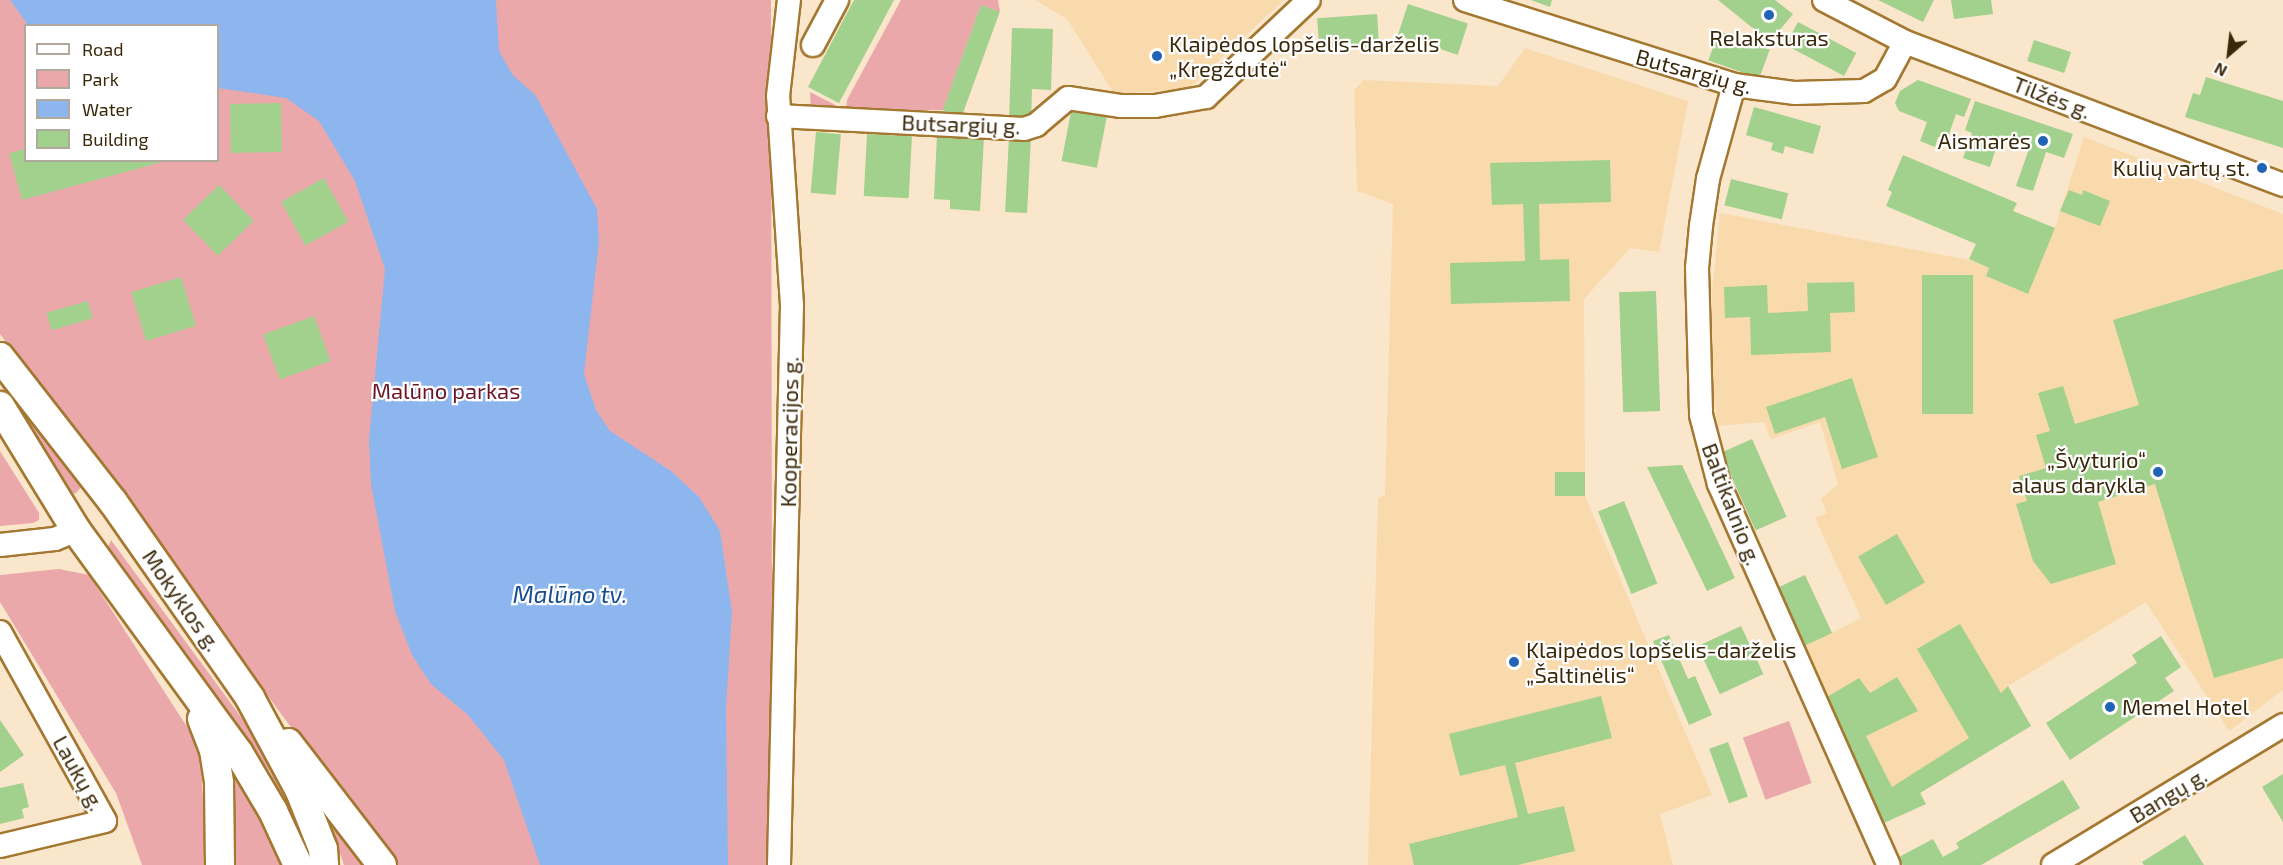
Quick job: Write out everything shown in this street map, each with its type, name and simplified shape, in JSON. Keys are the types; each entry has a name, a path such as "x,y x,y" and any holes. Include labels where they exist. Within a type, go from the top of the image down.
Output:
{"main road":[{"name":"Mokyklos g.","path":"0,357 113,502 250,698 300,791 323,849 324,865"},
{"name":"Mokyklos g.","path":"0,406 76,530 238,752 273,811 298,865"},
{"path":"76,530 113,502"},
{"path":"189,686 214,750 219,783 220,865"},
{"path":"250,698 313,772 382,865"}],"street":[{"name":"Kooperacijos g.","path":"779,865 792,305 778,116 789,0"},
{"path":"813,45 837,0"},
{"name":"Butsargių g.","path":"778,116 1024,129 1036,125 1068,98 1121,106 1155,106 1206,97 1309,0"},
{"name":"Butsargių g.","path":"1465,0 1734,85 1796,93 1864,91 1885,79 1905,42"},
{"name":"Tilžės g.","path":"1824,0 1905,42 2283,184"},
{"name":"Baltikalnio g.","path":"1734,85 1708,179 1697,268 1701,415 1705,439 1719,484 1889,865"},
{"path":"0,545 55,539 76,530"},
{"name":"Laukų g.","path":"0,632 105,821 0,846"},
{"name":"Bangų g.","path":"2053,865 2283,725"}],"shaded area":[{"name":"Klaipėdos lopšelis-darželis „Kregždutė“","path":"1035,0 1284,0 1189,88 1115,95 1067,19"},
{"path":"1525,48 1688,101 1659,252 1630,248 1584,299 1585,472 1555,472 1555,496 1585,496 1712,795 1660,814 1673,865 1368,865 1378,498 1385,495 1393,204 1357,191 1354,90 1364,80 1498,86"},
{"path":"2084,137 2283,214 2283,690 2229,731 2146,602 2008,686 2031,726 1920,793 1926,804 1884,823 1801,648 1861,618 1815,518 1827,513 1821,499 1838,484 1820,422 1771,439 1764,422 1718,426 1711,383 1712,291 1720,213 1969,260 1989,268 1986,276 2027,294 2055,228"}],"green space":[{"name":"Malūno parkas","path":"0,0 771,0 772,615 767,865 393,865 0,334"},
{"path":"901,0 998,0 1000,12 981,5 943,110 846,111 847,100"},
{"path":"810,92 839,107 838,113 811,111"},
{"path":"4,383 83,485 75,494 65,489 2,388"},
{"path":"0,451 39,513 39,520 33,523 0,526"},
{"path":"111,540 249,728 287,791 313,857 311,865 270,772 107,550"},
{"path":"59,569 89,575 200,747 207,865 142,865 116,793 0,602 0,575"},
{"path":"1789,721 1812,783 1766,800 1743,738"},
{"path":"234,771 241,777 282,865 234,865 231,776"},
{"path":"331,827 351,849 363,865 344,865"}],"water":[{"name":"Malūno tv.","path":"10,0 496,0 499,51 512,74 536,96 597,209 599,241 584,374 596,410 610,431 671,471 699,497 720,531 732,612 726,708 728,865 540,865 504,760 468,715 431,684 412,655 395,611 371,484 369,439 385,269 355,181 319,121 286,98 219,88 219,24 27,24"}],"building":[{"path":"854,0 894,0 839,103 808,87"},
{"path":"1531,0 1552,0 1550,7"},
{"path":"1718,0 1775,0 1793,14 1770,42"},
{"path":"1878,0 1934,0 1923,22"},
{"path":"1951,0 1991,0 1993,14 1954,19"},
{"path":"1408,4 1468,23 1458,55 1398,35"},
{"path":"981,5 1000,12 961,117 943,110"},
{"path":"1377,14 1379,46 1319,50 1317,18"},
{"path":"1798,22 1856,53 1844,76 1786,45"},
{"path":"1012,28 1053,29 1051,90 1032,89 1031,122 1009,121"},
{"path":"1719,31 1770,49 1759,79 1708,60"},
{"path":"2034,40 2071,52 2064,73 2027,61"},
{"path":"2206,77 2283,101 2283,148 2185,117 2193,93 2200,95"},
{"path":"1918,80 1971,99 1964,117 1956,114 1947,140 1938,137 1935,147 1920,141 1927,122 1899,111 1895,103 1900,91"},
{"name":"Aismarės","path":"1975,101 2073,134 2064,158 2046,152 2033,191 2016,186 2030,146 2000,136 1990,167 1963,158 1972,133 1965,130"},
{"path":"1073,102 1108,109 1097,168 1062,161"},
{"path":"281,103 282,152 231,153 230,104"},
{"path":"1754,107 1821,126 1813,154 1785,146 1783,154 1771,150 1773,143 1746,135"},
{"path":"816,132 841,134 836,195 811,193"},
{"path":"867,134 912,136 909,198 864,196"},
{"path":"937,135 984,137 980,211 950,209 950,200 934,199"},
{"path":"1009,137 1031,138 1027,213 1005,212"},
{"path":"24,149 24,162 162,162 22,200 9,153"},
{"path":"1903,155 2017,203 2013,211 2055,228 2028,294 1986,276 1989,268 1969,259 1976,244 1886,206 1892,192 1888,190"},
{"path":"1610,160 1611,202 1539,204 1540,260 1569,259 1570,301 1451,304 1450,263 1525,261 1523,204 1492,205 1490,163"},
{"path":"324,178 348,222 305,245 281,202"},
{"path":"1731,179 1788,193 1782,219 1724,205"},
{"path":"219,185 254,221 218,256 183,220"},
{"path":"2069,190 2082,195 2083,190 2110,201 2100,226 2060,211"},
{"name":"„Švyturio“ alaus darykla","path":"2283,269 2283,658 2214,678 2155,484 2098,502 2116,564 2051,584 2033,561 2016,504 2027,501 2019,476 2046,468 2036,435 2050,431 2038,393 2063,386 2075,424 2139,405 2113,320"},
{"path":"1922,275 1973,275 1973,414 1922,414"},
{"path":"181,277 196,326 146,341 131,292"},
{"path":"1854,282 1855,312 1830,313 1831,352 1751,355 1750,317 1725,318 1724,287 1767,285 1768,313 1808,311 1807,283"},
{"path":"1656,291 1660,411 1623,412 1619,292"},
{"path":"88,301 93,318 52,330 47,313"},
{"path":"314,316 330,361 280,380 263,334"},
{"path":"1852,378 1878,457 1842,469 1825,417 1775,434 1766,407"},
{"path":"1752,439 1787,517 1756,530 1721,453"},
{"path":"1682,465 1735,578 1707,591 1647,467"},
{"path":"1555,472 1585,472 1585,496 1555,496"},
{"path":"1624,501 1657,584 1631,594 1598,511"},
{"path":"1897,534 1925,582 1886,605 1858,556"},
{"path":"1805,575 1832,633 1799,648 1772,590"},
{"path":"1960,624 2001,693 2008,686 2031,726 1920,793 1926,804 1884,823 1827,697 1859,678 1870,693 1897,677 1918,711 1866,736 1892,787 1969,738 1917,649"},
{"path":"1741,626 1763,674 1720,694 1697,646"},
{"path":"1669,635 1688,679 1695,676 1712,715 1689,725 1653,641"},
{"name":"Memel Hotel","path":"2161,636 2181,667 2165,678 2174,691 2070,760 2046,723 2137,663 2132,655"},
{"path":"1601,696 1612,738 1515,763 1528,814 1564,806 1575,851 1518,865 1414,865 1409,844 1518,817 1505,765 1460,776 1449,734"},
{"path":"0,720 24,755 0,772"},
{"path":"1728,742 1748,797 1729,803 1709,749"},
{"path":"2283,774 2283,822 2262,787"},
{"path":"2063,780 2080,808 1981,865 1903,865 1899,857 1933,839 1943,857 1959,848 1956,843"},
{"path":"23,783 29,807 22,809 24,818 0,824 0,788"},
{"path":"2185,835 2204,865 2144,865 2142,862"}],"place":[{"name":"Relaksturas","path":"1769,15"},
{"name":"Klaipėdos lopšelis-darželis „Kregždutė“","path":"1157,56"},
{"name":"Aismarės","path":"2043,141"},
{"name":"Kulių vartų st.","path":"2262,168"},
{"name":"„Švyturio“ alaus darykla","path":"2158,472"},
{"name":"Klaipėdos lopšelis-darželis „Šaltinėlis“","path":"1514,662"},
{"name":"Memel Hotel","path":"2110,707"}]}
